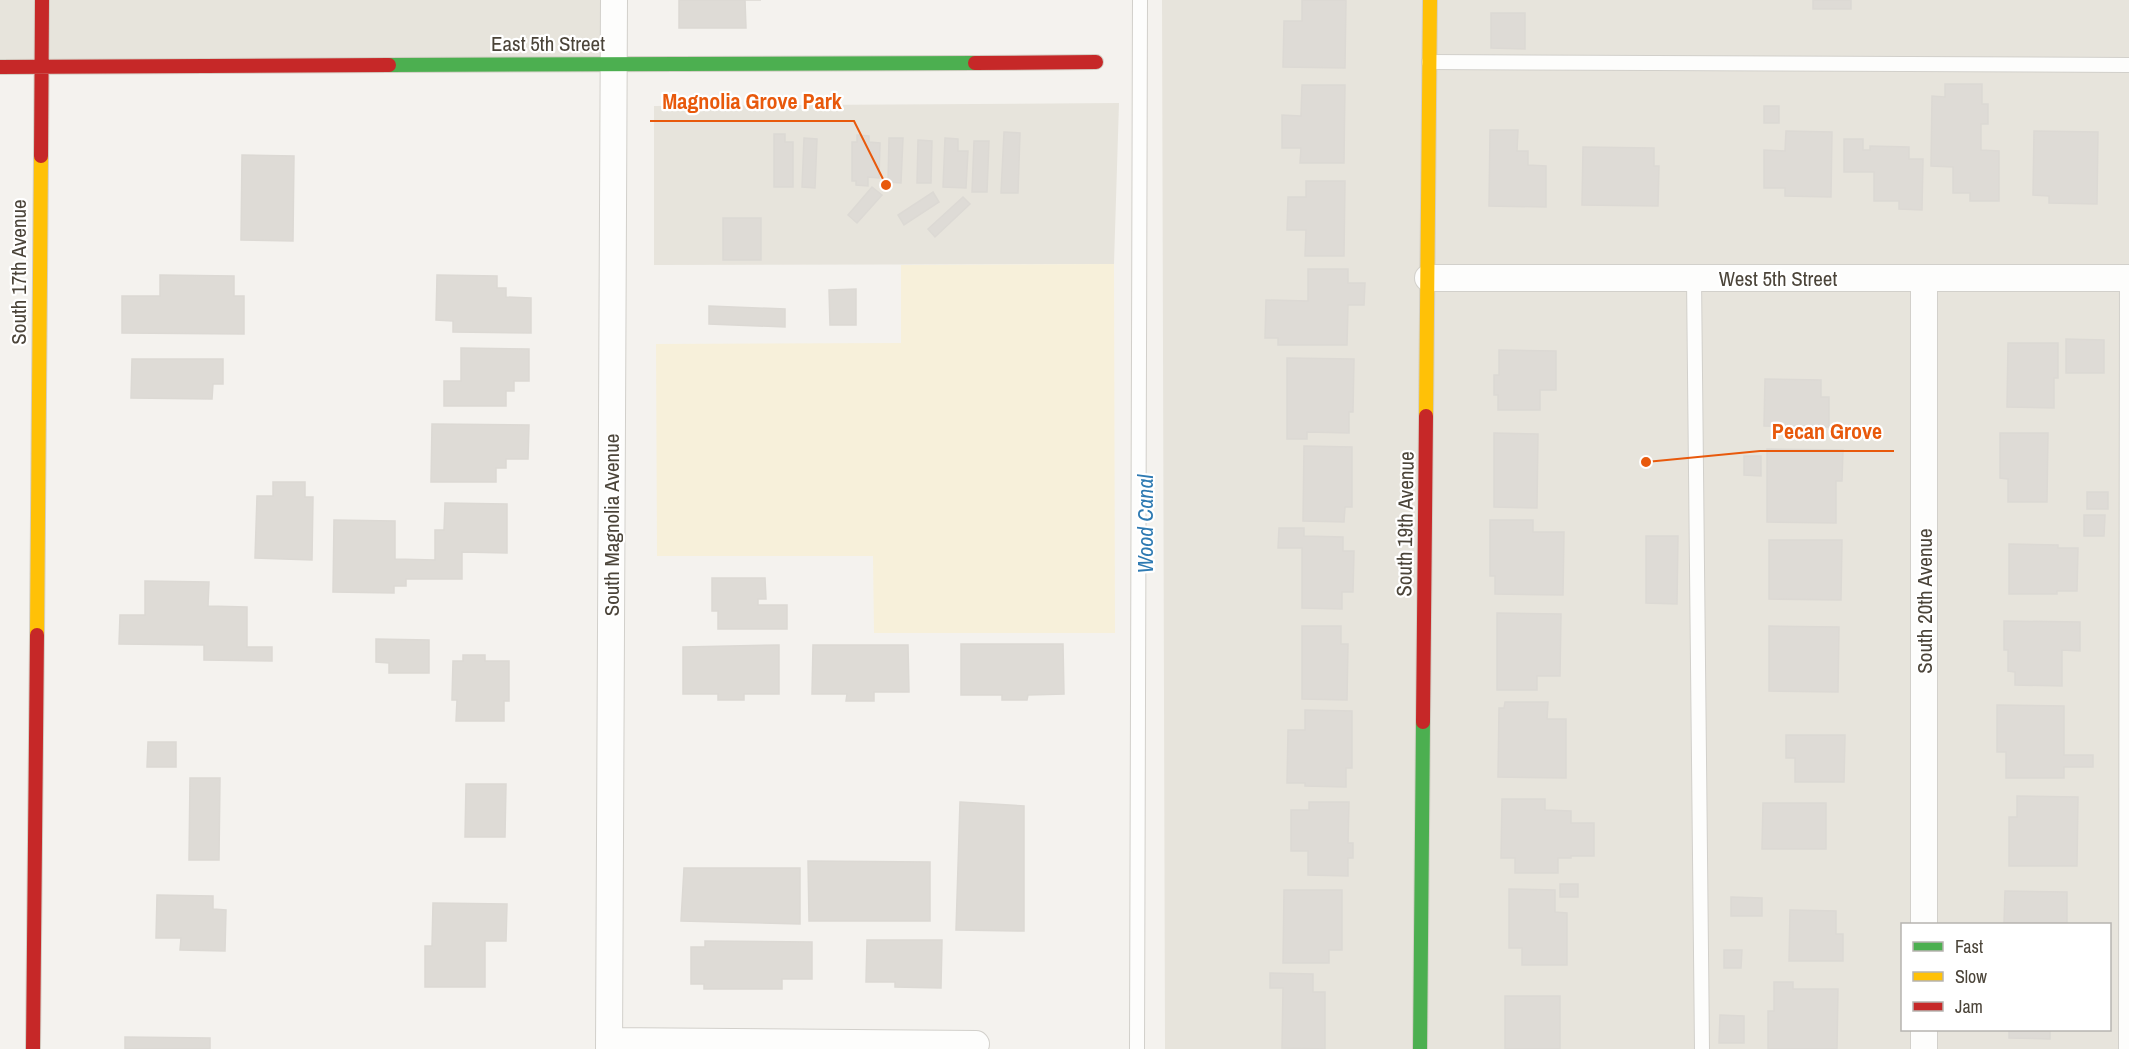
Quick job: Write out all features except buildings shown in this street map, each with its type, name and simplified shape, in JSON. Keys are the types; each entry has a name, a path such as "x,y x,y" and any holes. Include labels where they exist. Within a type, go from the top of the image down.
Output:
{"street":[{"name":"South 17th Avenue","path":"33,1049 42,0"},
{"name":"South Magnolia Avenue","path":"609,1045 614,0"},
{"name":"South 19th Avenue","path":"1420,1049 1430,0"},
{"name":"East 5th Street","path":"0,67 1096,62"},
{"name":"West 5th Street","path":"1428,278 2128,278"},
{"name":"South 20th Avenue","path":"1924,278 1924,923"},
{"path":"1924,1031 1924,1049"},
{"path":"609,1045 975,1044"}],"lane":[{"path":"1137,1049 1140,0"},
{"path":"1429,62 2129,65"},
{"path":"1694,278 1702,1049"},
{"path":"2126,1049 2128,278"}],"shaded area":[{"path":"0,0 613,0 613,63 0,69"},
{"path":"1162,0 2129,0 2129,1049 1165,1049"},
{"path":"1119,103 1114,264 654,265 654,106"}],"sand":[{"path":"1114,264 1115,633 874,633 873,556 657,556 656,344 901,343 901,265"}],"traffic: fast":[{"path":"389,65 975,63"},
{"path":"1420,1049 1423,722"}],"traffic: slow":[{"path":"1426,416 1430,0"},
{"path":"37,635 41,156"}],"traffic: jam":[{"path":"41,156 42,0"},
{"path":"975,63 1096,62"},
{"path":"0,67 389,65"},
{"path":"1423,722 1426,416"},
{"path":"33,1049 37,635"}],"place":[{"name":"Magnolia Grove Park","path":"886,185"},
{"name":"Pecan Grove","path":"1646,462"}],"water label":[{"name":"Wood Canal","path":"1145,524"}]}
